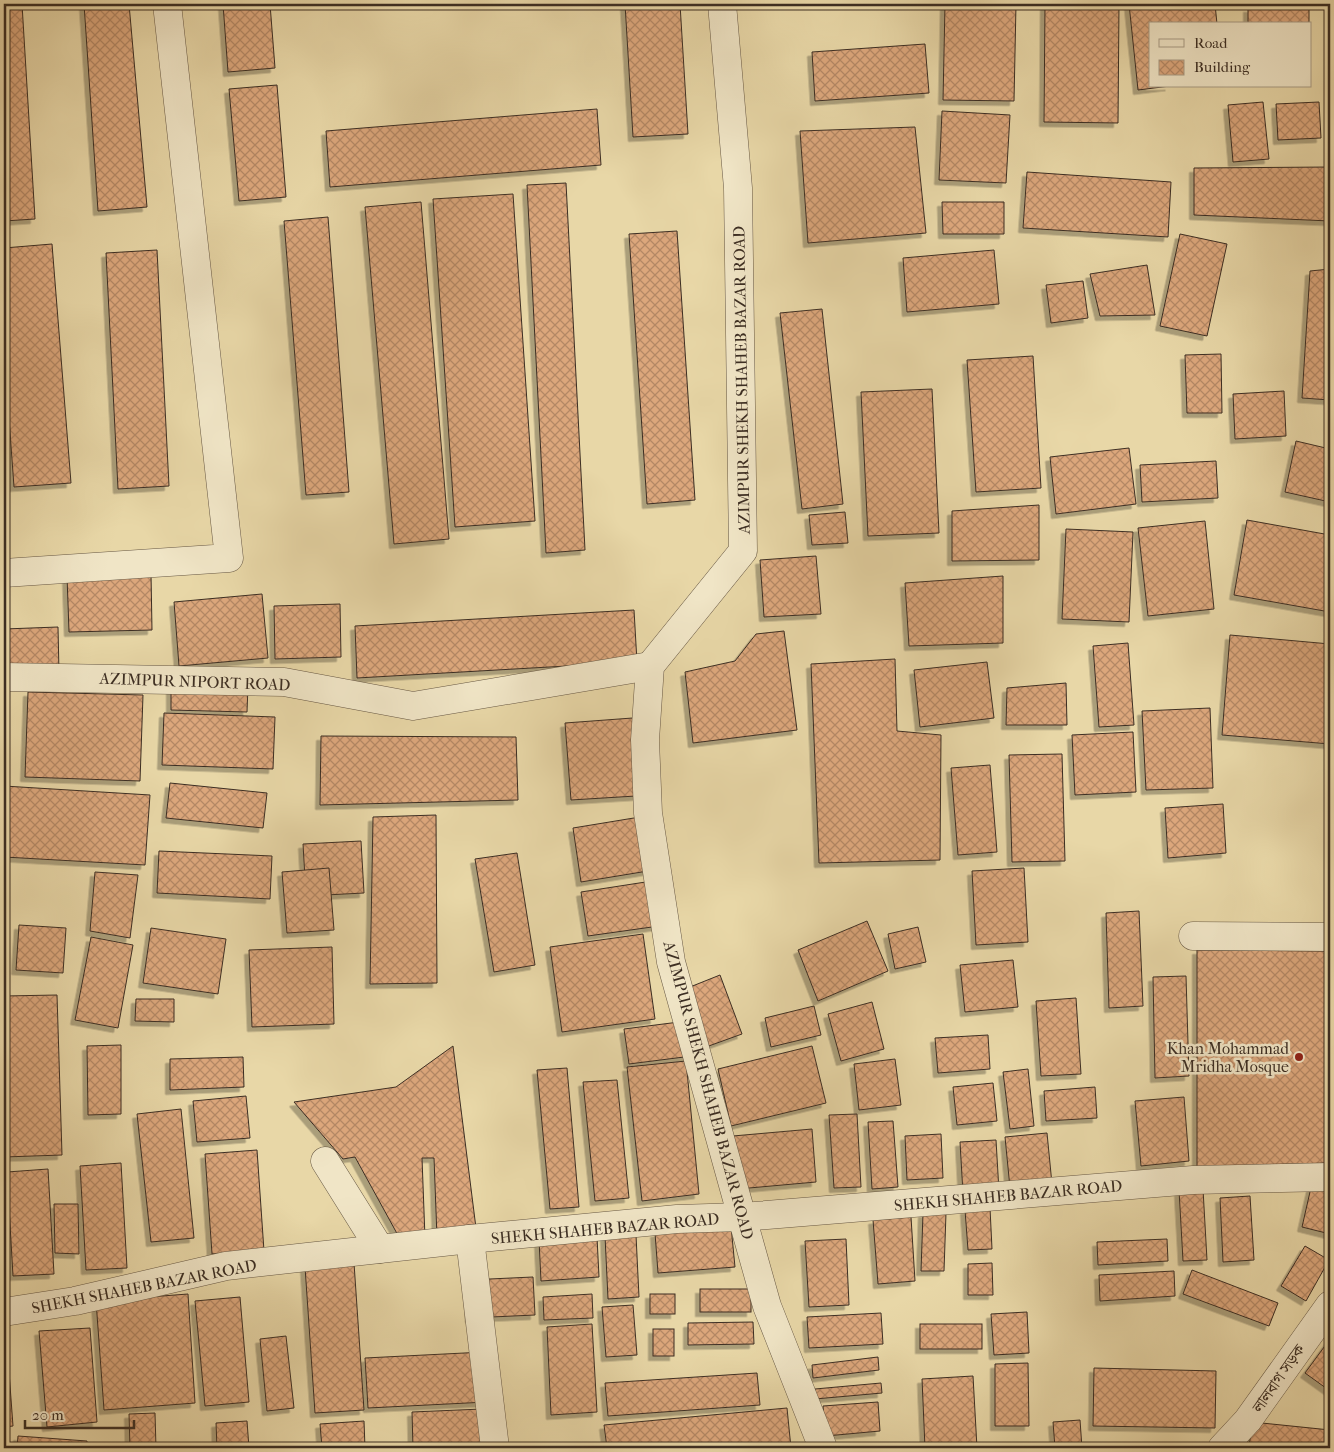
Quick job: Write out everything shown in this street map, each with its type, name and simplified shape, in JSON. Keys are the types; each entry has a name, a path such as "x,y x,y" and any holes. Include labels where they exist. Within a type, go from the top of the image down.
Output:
{"street":[{"path":"4,573 229,558 167,4"},
{"name":"AZIMPUR SHEKH SHAHEB BAZAR ROAD","path":"722,4 738,188 743,551 650,666 645,740 648,813 671,962 767,1306 824,1448"},
{"name":"AZIMPUR NIPORT ROAD","path":"4,677 284,682 413,706 650,666"},
{"path":"1193,936 1330,937"},
{"path":"325,1160 380,1249"},
{"name":"SHEKH SHAHEB BAZAR ROAD","path":"4,1312 75,1301 226,1266 470,1239 677,1219 742,1217 1193,1180 1330,1177"},
{"path":"470,1239 495,1448"},
{"name":"লালবাগ সড়ক","path":"1222,1448 1248,1420 1330,1305"}],"building":[{"path":"4,4 22,4 35,219 4,221"},
{"path":"84,4 129,4 147,207 98,211"},
{"path":"223,4 270,4 275,68 228,72"},
{"path":"625,4 680,4 688,134 633,137"},
{"path":"945,4 1016,4 1014,101 943,100"},
{"path":"1045,4 1119,4 1118,123 1044,122"},
{"path":"1129,4 1215,4 1217,22 1149,22 1149,88 1154,88 1138,90"},
{"path":"1248,8 1309,8 1309,22 1248,22"},
{"path":"925,44 929,93 815,101 812,52"},
{"path":"277,85 286,197 239,201 229,89"},
{"path":"1263,102 1269,159 1233,162 1228,105"},
{"path":"1319,102 1321,138 1278,140 1276,104"},
{"path":"597,109 601,165 330,187 326,131"},
{"path":"942,111 1010,115 1006,183 939,180"},
{"path":"915,127 926,233 808,243 800,131"},
{"path":"1330,167 1330,221 1194,215 1194,168"},
{"path":"1027,172 1171,182 1168,237 1023,228"},
{"path":"566,183 585,550 546,553 527,185"},
{"path":"513,194 535,521 455,527 433,199"},
{"path":"421,202 449,539 394,544 365,207"},
{"path":"942,202 1004,202 1004,234 943,234"},
{"path":"328,217 349,492 306,495 284,221"},
{"path":"677,231 695,500 647,504 629,234"},
{"path":"1180,234 1227,244 1207,336 1160,326"},
{"path":"52,244 71,483 14,487 4,350 4,248"},
{"path":"157,250 169,486 118,489 106,253"},
{"path":"994,250 999,304 907,312 903,258"},
{"path":"1147,265 1155,315 1100,316 1090,274"},
{"path":"1330,269 1330,400 1302,398 1310,271"},
{"path":"1083,281 1088,318 1051,323 1046,285"},
{"path":"822,309 843,504 802,509 780,313"},
{"path":"1221,354 1222,413 1187,413 1185,355"},
{"path":"1033,356 1041,488 976,492 967,360"},
{"path":"932,389 939,533 868,536 861,392"},
{"path":"1284,391 1286,436 1235,439 1233,394"},
{"path":"1296,441 1330,449 1330,502 1285,492"},
{"path":"1129,448 1136,504 1056,514 1050,457"},
{"path":"1216,461 1218,498 1142,502 1140,465"},
{"path":"1039,505 1039,560 952,561 952,511"},
{"path":"845,512 848,543 812,545 809,515"},
{"path":"1247,520 1330,535 1330,612 1234,595"},
{"path":"1205,521 1214,609 1148,616 1138,528"},
{"path":"1066,529 1133,532 1129,622 1062,619"},
{"path":"816,556 821,614 764,617 760,560"},
{"path":"151,574 152,630 69,632 67,576"},
{"path":"1003,576 1003,643 909,646 905,583"},
{"path":"262,594 268,658 179,666 174,602"},
{"path":"340,604 341,657 275,659 274,606"},
{"path":"634,610 637,662 357,678 355,626"},
{"path":"58,627 59,673 4,672 4,629"},
{"path":"784,631 797,730 693,743 685,672 735,661 756,634"},
{"path":"1230,635 1330,644 1330,744 1222,735"},
{"path":"1128,643 1134,725 1099,727 1093,646"},
{"path":"895,659 897,731 941,735 940,860 819,863 811,664"},
{"path":"987,662 994,718 920,727 914,670"},
{"path":"1066,683 1067,725 1006,725 1007,688"},
{"path":"248,686 247,712 171,710 171,687"},
{"path":"28,692 143,695 140,781 25,777"},
{"path":"1210,708 1213,788 1146,790 1142,711"},
{"path":"164,713 275,717 273,769 162,765"},
{"path":"646,717 652,795 571,800 565,723"},
{"path":"1133,732 1136,792 1075,795 1072,735"},
{"path":"321,736 516,737 518,800 320,805"},
{"path":"1062,754 1065,861 1012,862 1009,755"},
{"path":"990,765 997,852 958,855 951,768"},
{"path":"170,783 267,793 263,828 166,818"},
{"path":"4,786 150,795 145,865 4,857"},
{"path":"1223,804 1226,853 1168,858 1165,808"},
{"path":"436,815 437,983 370,984 373,817"},
{"path":"646,816 654,870 581,882 573,828"},
{"path":"361,841 364,893 306,896 303,844"},
{"path":"159,851 272,856 270,899 157,893"},
{"path":"517,853 535,965 494,972 475,859"},
{"path":"329,868 334,930 287,933 282,872"},
{"path":"1024,868 1028,942 976,945 972,871"},
{"path":"95,872 138,875 130,938 90,931"},
{"path":"652,881 659,926 588,936 581,892"},
{"path":"1139,911 1143,1006 1109,1008 1106,913"},
{"path":"867,921 888,971 818,1001 798,950"},
{"path":"19,925 66,928 63,973 16,970"},
{"path":"918,927 926,962 895,969 888,934"},
{"path":"151,928 226,939 218,994 143,983"},
{"path":"643,934 655,1019 562,1032 550,947"},
{"path":"91,937 133,945 118,1028 75,1020"},
{"path":"332,947 334,1024 252,1027 249,950"},
{"path":"1197,950 1330,951 1330,1163 1197,1167"},
{"path":"1013,960 1018,1007 965,1012 960,965"},
{"path":"720,975 742,1034 706,1047 685,989"},
{"path":"1186,976 1189,1076 1155,1078 1153,977"},
{"path":"57,995 62,1155 4,1157 4,996"},
{"path":"1076,998 1081,1074 1041,1076 1036,1001"},
{"path":"136,999 174,999 174,1022 135,1021"},
{"path":"872,1002 884,1049 841,1061 828,1014"},
{"path":"814,1006 821,1035 771,1047 765,1018"},
{"path":"687,1021 692,1056 629,1064 624,1029"},
{"path":"988,1035 990,1069 938,1073 935,1038"},
{"path":"121,1045 121,1114 88,1115 87,1046"},
{"path":"453,1046 477,1236 437,1238 434,1158 422,1158 425,1238 400,1239 355,1157 343,1159 294,1102 396,1087"},
{"path":"812,1046 826,1103 731,1126 718,1069"},
{"path":"243,1057 244,1087 170,1090 170,1059"},
{"path":"895,1059 901,1105 859,1110 854,1064"},
{"path":"686,1061 699,1194 642,1201 627,1067"},
{"path":"567,1068 579,1207 550,1209 537,1070"},
{"path":"1028,1069 1034,1126 1010,1129 1003,1072"},
{"path":"617,1080 629,1198 595,1201 583,1082"},
{"path":"993,1083 997,1121 957,1125 953,1087"},
{"path":"1095,1087 1097,1118 1046,1121 1044,1091"},
{"path":"246,1096 250,1138 197,1142 193,1101"},
{"path":"1184,1097 1189,1161 1141,1166 1135,1101"},
{"path":"181,1109 194,1238 151,1242 137,1114"},
{"path":"857,1114 861,1187 834,1188 829,1115"},
{"path":"893,1121 898,1187 872,1189 868,1122"},
{"path":"812,1129 816,1182 738,1189 733,1136"},
{"path":"1047,1133 1052,1184 1010,1188 1005,1137"},
{"path":"941,1134 943,1178 907,1180 905,1136"},
{"path":"996,1140 999,1191 963,1194 960,1142"},
{"path":"257,1150 264,1251 212,1254 205,1154"},
{"path":"121,1163 127,1268 86,1270 80,1166"},
{"path":"48,1169 54,1274 13,1276 7,1172"},
{"path":"1312,1183 1330,1188 1330,1234 1302,1227"},
{"path":"1203,1189 1207,1260 1183,1261 1179,1190"},
{"path":"1250,1196 1254,1260 1223,1262 1220,1198"},
{"path":"54,1204 78,1204 79,1254 55,1253"},
{"path":"990,1208 992,1249 968,1250 965,1210"},
{"path":"923,1213 946,1213 944,1271 921,1271"},
{"path":"911,1217 915,1281 878,1284 873,1220"},
{"path":"731,1226 735,1267 658,1273 655,1233"},
{"path":"636,1235 639,1297 608,1299 605,1236"},
{"path":"597,1237 599,1277 541,1281 539,1240"},
{"path":"846,1239 849,1305 809,1307 805,1241"},
{"path":"1167,1239 1168,1261 1098,1265 1097,1242"},
{"path":"1305,1246 1329,1260 1306,1301 1281,1286"},
{"path":"354,1263 364,1410 315,1413 305,1267"},
{"path":"992,1263 993,1295 968,1295 968,1264"},
{"path":"1192,1270 1278,1303 1269,1326 1183,1294"},
{"path":"1174,1271 1175,1296 1100,1301 1099,1275"},
{"path":"533,1277 535,1315 470,1318 468,1280"},
{"path":"700,1289 751,1289 751,1312 700,1312"},
{"path":"188,1294 195,1403 104,1410 96,1301"},
{"path":"592,1294 593,1318 544,1320 543,1297"},
{"path":"650,1294 675,1294 675,1314 650,1314"},
{"path":"240,1297 249,1402 205,1406 195,1301"},
{"path":"633,1305 637,1355 606,1357 602,1307"},
{"path":"1027,1312 1029,1353 994,1355 991,1314"},
{"path":"881,1313 883,1344 809,1348 807,1317"},
{"path":"753,1322 754,1344 688,1345 688,1323"},
{"path":"592,1324 597,1412 551,1415 547,1327"},
{"path":"920,1324 982,1324 982,1349 920,1349"},
{"path":"90,1328 97,1422 47,1427 39,1331"},
{"path":"653,1329 674,1329 674,1356 653,1356"},
{"path":"6,1331 13,1426 4,1427 4,1332"},
{"path":"286,1336 294,1408 267,1411 260,1339"},
{"path":"1330,1339 1330,1391 1305,1373"},
{"path":"484,1352 487,1402 368,1408 365,1358"},
{"path":"878,1357 879,1370 813,1378 812,1365"},
{"path":"1028,1363 1029,1426 995,1426 995,1364"},
{"path":"1094,1368 1216,1371 1215,1428 1093,1426"},
{"path":"757,1373 760,1405 608,1416 605,1383"},
{"path":"973,1376 977,1448 925,1448 922,1379"},
{"path":"881,1383 882,1393 815,1399 815,1389"},
{"path":"878,1402 880,1431 826,1436 823,1406"},
{"path":"787,1408 791,1448 607,1448 604,1425"},
{"path":"482,1409 484,1448 413,1448 412,1412"},
{"path":"155,1413 156,1448 130,1448 129,1414"},
{"path":"1080,1420 1082,1448 1055,1448 1053,1422"},
{"path":"247,1421 249,1448 217,1448 216,1423"},
{"path":"364,1421 365,1448 322,1448 320,1424"},
{"path":"1252,1422 1330,1430 1330,1448 1249,1448"},
{"path":"18,1436 87,1441 87,1448 17,1448"},
{"path":"579,1444 580,1448 551,1448"}],"place":[{"name":"Khan Mohammad Mridha Mosque","path":"1299,1057"}]}
